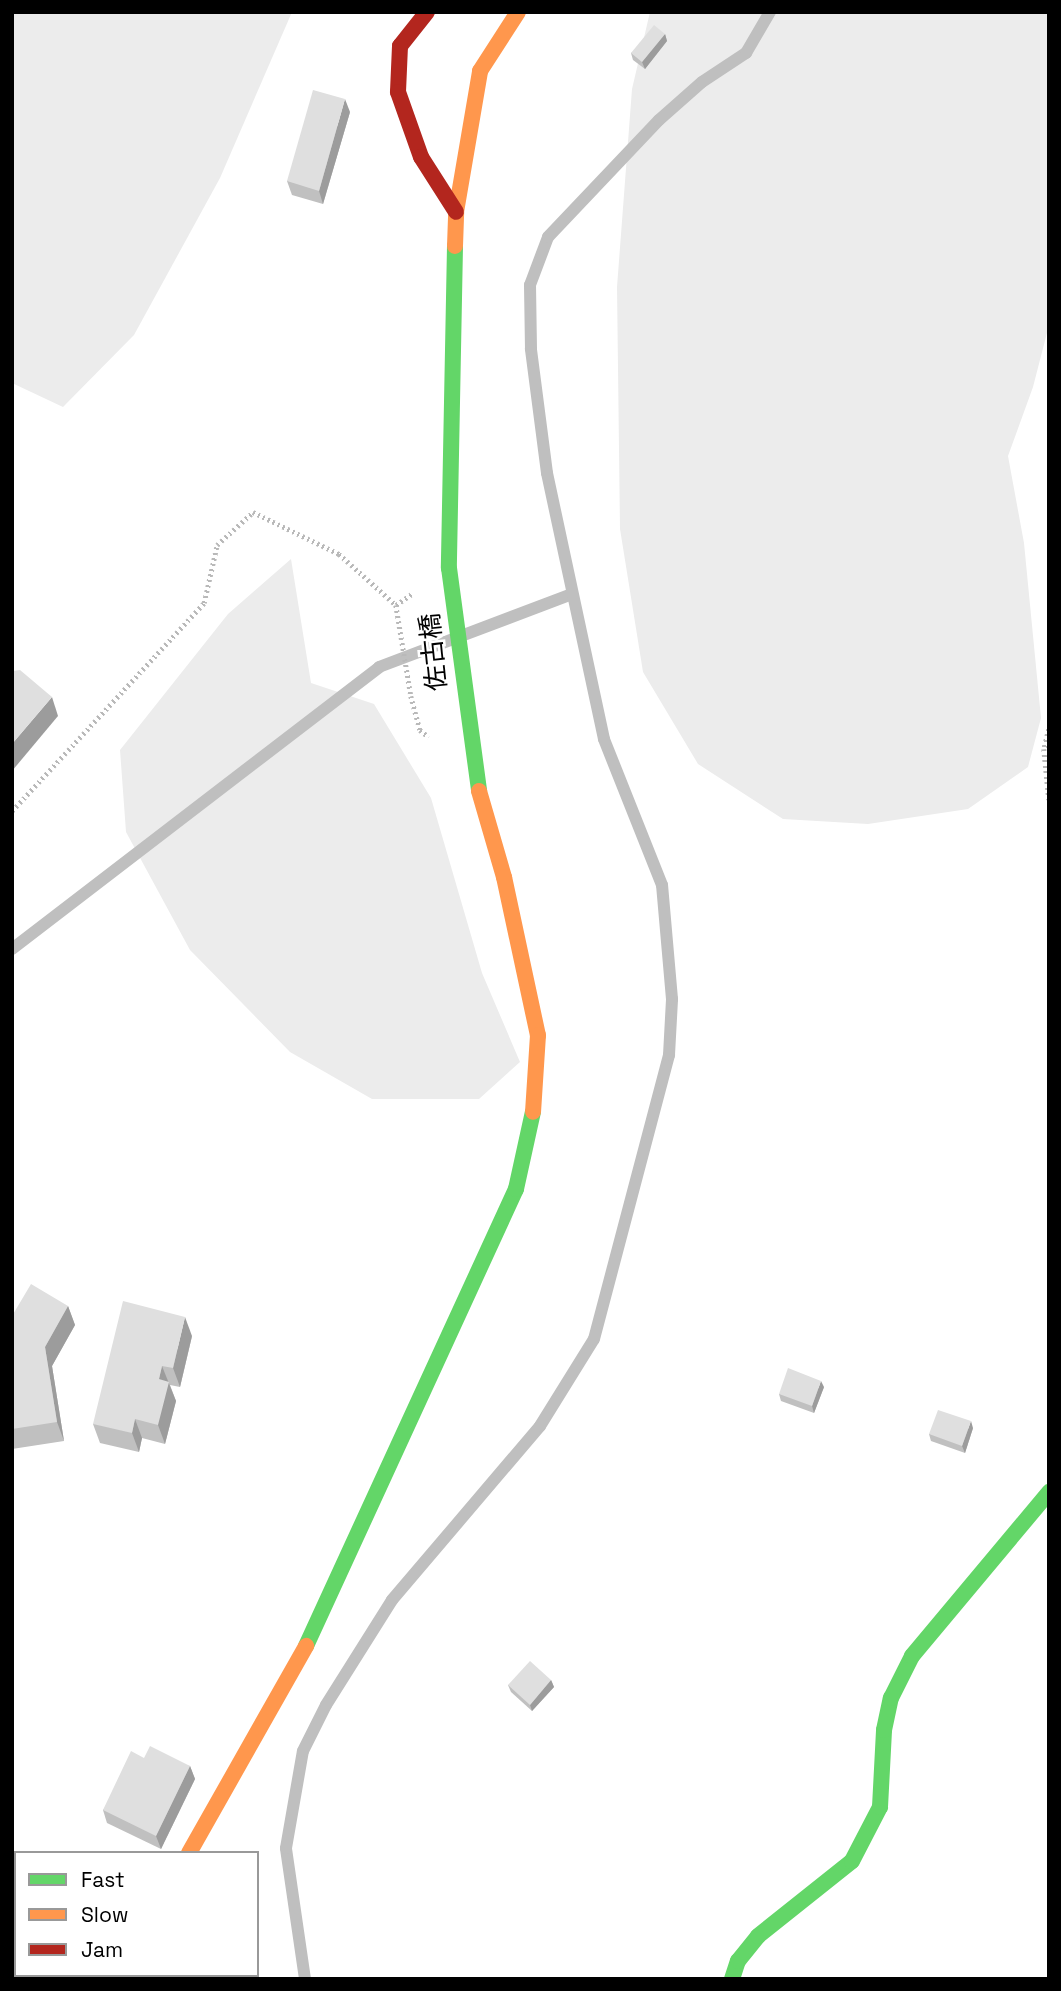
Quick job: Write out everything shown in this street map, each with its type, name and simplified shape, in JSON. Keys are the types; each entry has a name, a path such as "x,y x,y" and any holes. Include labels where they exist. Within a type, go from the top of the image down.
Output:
{"street":[{"path":"426,12 400,46 398,92 421,157 456,212"},
{"name":"佐古橋","path":"189,1851 315,1630 516,1189 530,1132 538,1035 504,877 473,772 449,568 456,212 480,71 518,12"},
{"path":"732,1979 738,1961 758,1936 852,1861 880,1807 884,1730 891,1698 912,1656 1049,1492"}],"path":[{"path":"12,811 205,603 217,545 253,512 340,554 396,605 411,696"},
{"path":"1049,729 1044,749 1049,800"}],"shaded area":[{"path":"12,12 292,12 220,178 134,335 63,407 12,383"},
{"path":"650,12 1049,12 1049,325 1033,387 1008,456 1024,543 1041,718 1028,767 968,809 868,824 783,819 698,764 643,672 620,529 617,287 632,89"},
{"path":"291,559 311,683 374,704 431,798 482,973 520,1062 479,1099 372,1099 290,1052 190,950 126,832 120,750 228,614"}],"building":[{"path":"654,25 665,34 642,62 631,53"},
{"path":"313,90 345,99 319,191 287,181"},
{"path":"20,670 52,697 12,744 12,671"},
{"path":"31,1284 68,1306 45,1347 57,1422 12,1429 12,1316"},
{"path":"123,1301 185,1317 173,1368 162,1366 159,1379 169,1382 158,1425 135,1419 132,1433 93,1424"},
{"path":"788,1368 821,1381 812,1406 779,1394"},
{"path":"938,1410 971,1421 962,1446 929,1434"},
{"path":"530,1661 551,1680 530,1705 508,1685"},
{"path":"150,1746 190,1766 156,1836 103,1810 131,1751 144,1758"}],"waterway":[{"path":"305,1979 286,1848 303,1751 326,1705 392,1600 540,1426 594,1339 669,1055 672,999 662,885 604,739 547,473 531,349 530,285 548,237 659,120 702,82 746,53 770,12"},
{"path":"12,949 379,667 572,594"}],"traffic: fast":[{"path":"455,246 449,568 479,791"},
{"path":"306,1646 516,1189 533,1112"},
{"path":"732,1979 738,1961 758,1936 852,1861 880,1807 884,1730 891,1698 912,1656 1049,1492"}],"traffic: slow":[{"path":"455,246 456,212 480,71 518,12"},
{"path":"479,791 504,877 538,1035 533,1112"},
{"path":"190,1851 306,1646"}],"traffic: jam":[{"path":"427,12 400,46 398,92 421,157 456,212"}]}
